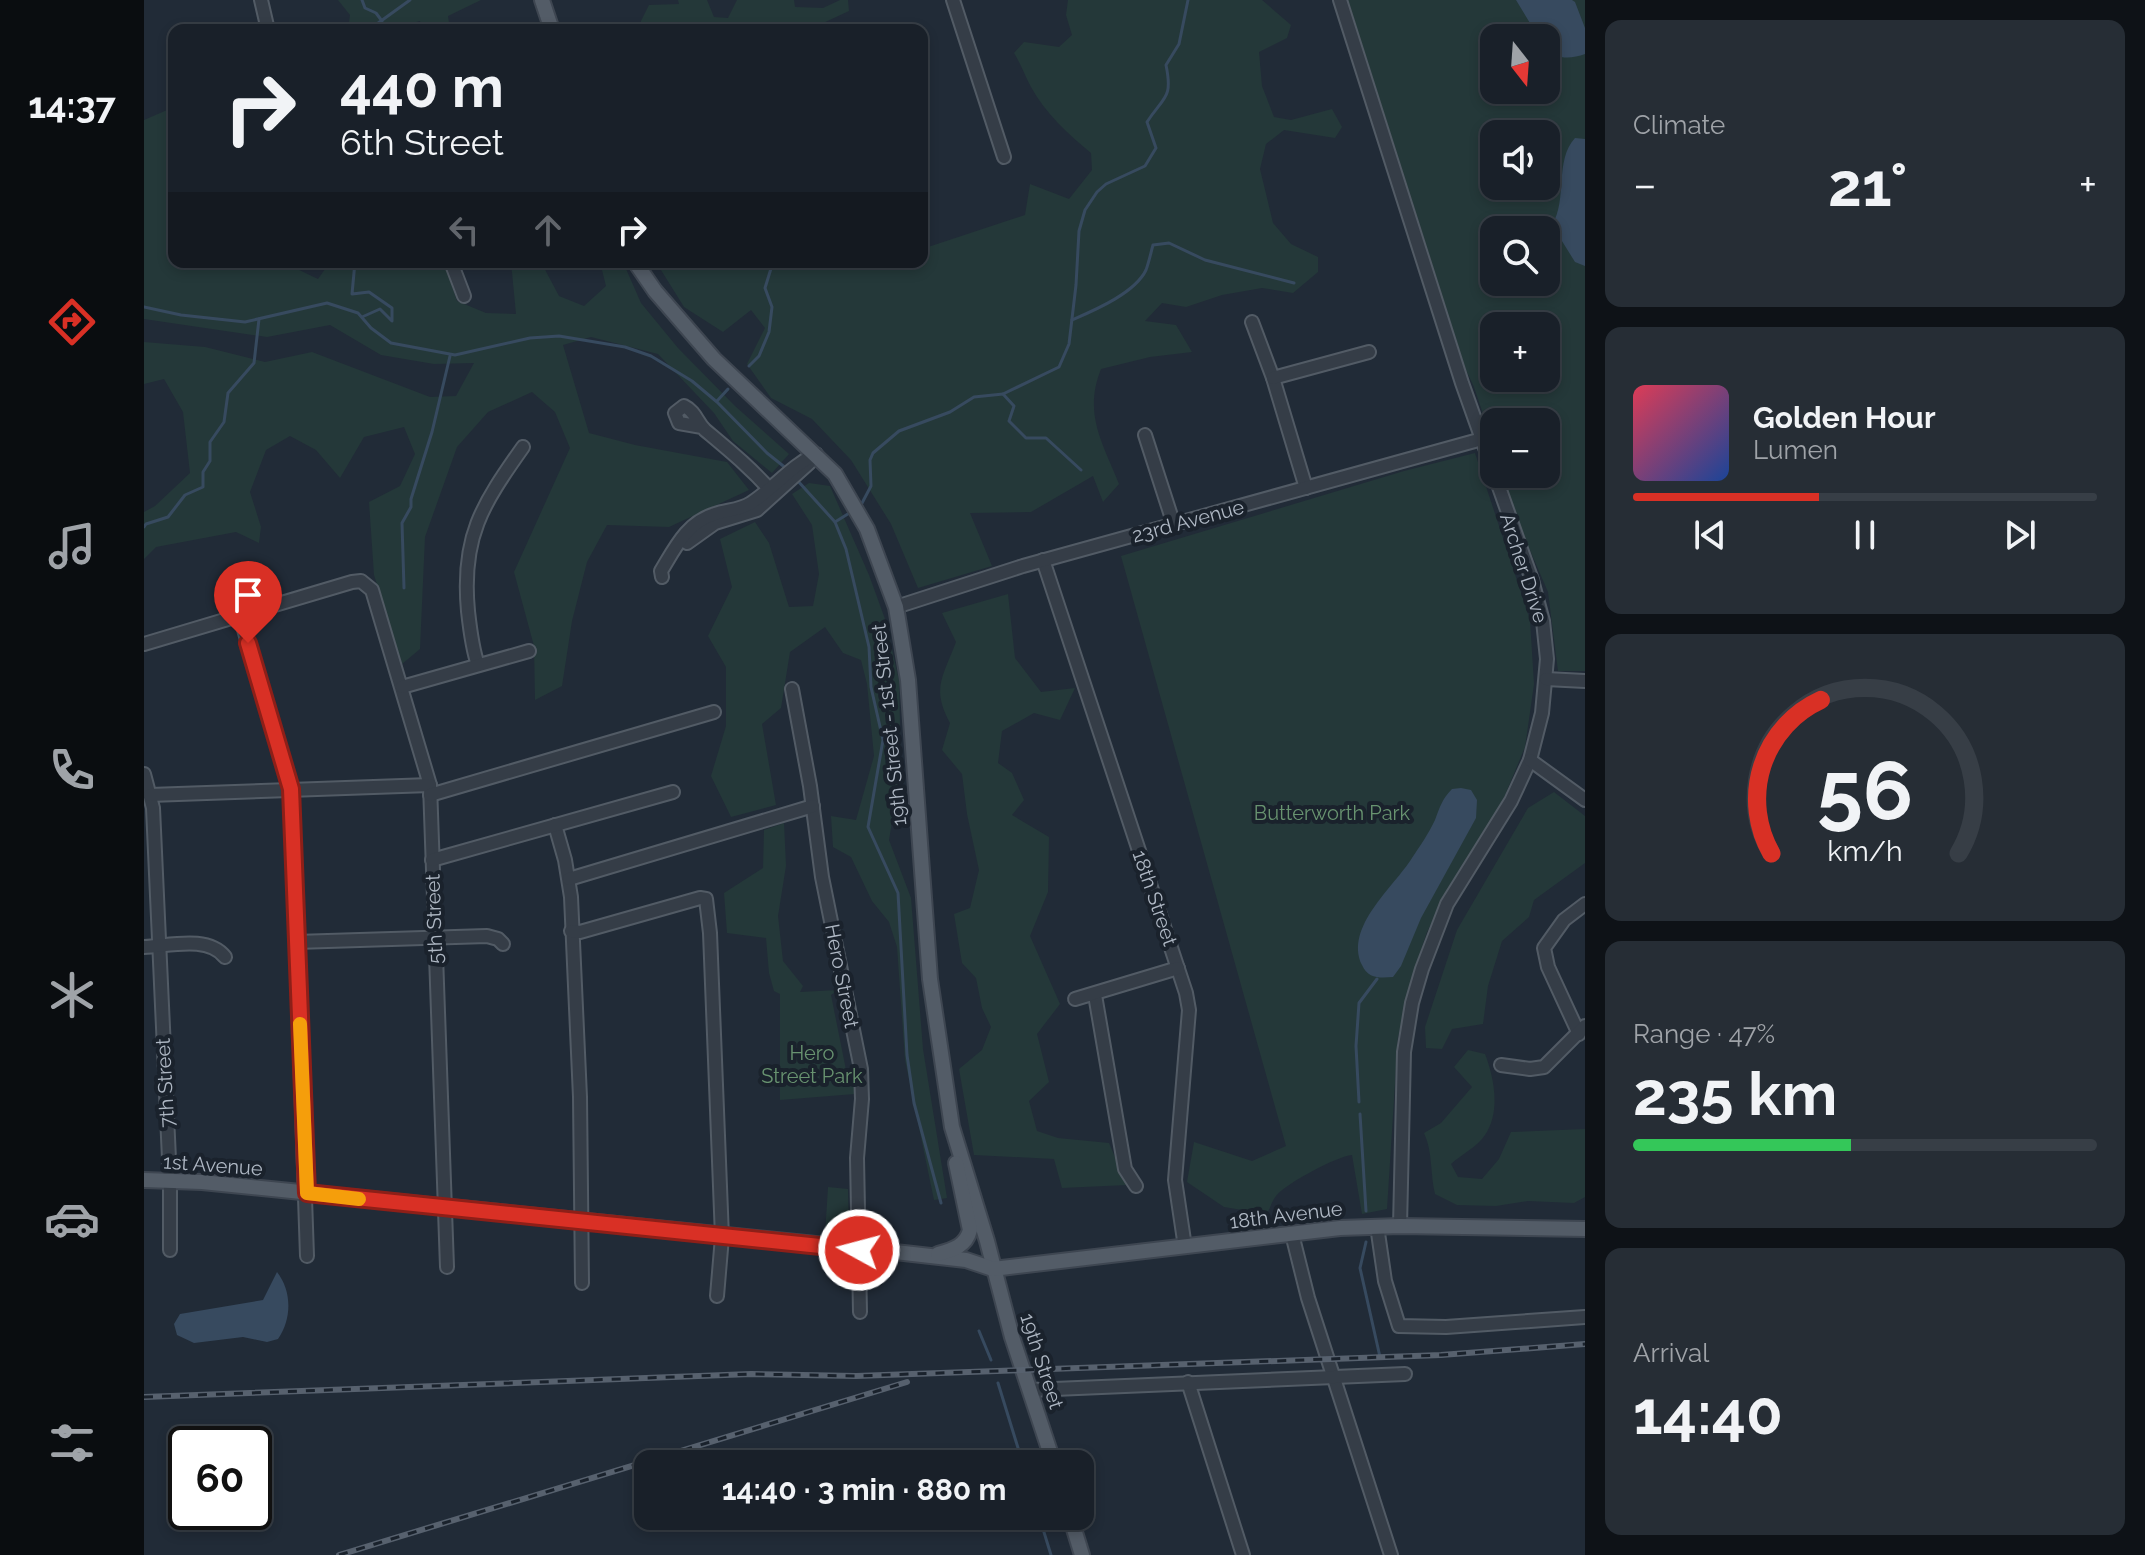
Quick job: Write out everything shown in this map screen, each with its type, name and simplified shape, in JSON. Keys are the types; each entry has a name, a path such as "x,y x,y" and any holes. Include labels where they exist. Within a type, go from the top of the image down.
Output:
{"main road":[{"path":"542,0 550,24"},
{"name":"19th Street - 1st Street","path":"639,268 714,359 835,474 867,529 896,607 908,680 930,979 952,1127 993,1269"},
{"path":"931,1256 959,1247 967,1240 970,1230 958,1179 952,1127"},
{"name":"1st Avenue","path":"144,1180 307,1193 931,1256 966,1260 993,1269"},
{"name":"18th Avenue","path":"993,1269 1377,1226 1585,1229"},
{"name":"19th Street","path":"993,1269 1050,1450"},
{"path":"1074,1530 1082,1555"}],"street":[{"path":"261,0 267,24"},
{"path":"953,0 1004,157"},
{"name":"Archer Drive","path":"1340,0 1480,433"},
{"path":"453,268 464,296"},
{"path":"1252,322 1273,378 1306,488"},
{"path":"1273,378 1369,352"},
{"path":"702,427 744,461 772,492"},
{"path":"1145,435 1174,525"},
{"name":"23rd Avenue","path":"896,607 1043,560 1480,440"},
{"path":"478,665 465,586 468,549 493,490 523,447"},
{"path":"772,492 757,510 701,530 685,545 669,574 662,577 661,571 687,531 710,515 745,507 772,492 803,470 816,454"},
{"name":"Archer Drive","path":"1400,1226 1404,1052 1422,969 1447,904 1511,801 1530,760 1538,736 1546,679 1546,643 1538,601 1499,488"},
{"name":"18th Street","path":"1043,560 1178,968 1189,1010 1175,1180 1185,1247"},
{"name":"5th Street","path":"240,616 352,582 366,582 372,590 430,790 447,1267"},
{"path":"144,644 240,616 291,789 307,1256"},
{"path":"402,687 529,651"},
{"path":"1546,679 1585,681"},
{"name":"Hero Street","path":"792,689 822,877 863,1086 857,1158 860,1312"},
{"path":"150,795 291,789 430,790 714,712"},
{"path":"1530,760 1585,800"},
{"name":"7th Street","path":"144,774 150,795 159,947 170,1181 170,1250"},
{"path":"432,860 673,792"},
{"path":"569,879 813,806"},
{"path":"555,825 569,879 580,1097 582,1283"},
{"path":"571,931 580,932 700,898 706,899 722,1237 717,1296"},
{"path":"1501,1065 1530,1069 1544,1067 1582,1030 1548,967 1544,948 1564,920 1585,904"},
{"path":"296,942 487,936 503,944"},
{"path":"144,947 209,945 225,957"},
{"path":"1075,999 1178,968"},
{"path":"1095,995 1125,1169 1136,1186"},
{"path":"1377,1226 1385,1281 1399,1326 1446,1327 1585,1317"},
{"path":"1292,1234 1308,1298 1391,1555"},
{"path":"1031,1390 1405,1374"},
{"path":"1188,1382 1243,1555"}],"green space":[{"path":"338,0 481,0 448,16 449,24 421,24 420,21 409,24 349,24 350,15"},
{"path":"678,0 707,0 714,17 728,18 737,0 794,0 795,7 823,8 840,0 848,0 849,11 821,24 641,24 649,5 679,4"},
{"path":"1068,0 1262,0 1291,25 1287,38 1259,52 1262,86 1274,117 1291,120 1332,109 1342,127 1335,138 1284,130 1266,144 1260,169 1273,223 1291,244 1318,257 1318,272 1293,293 1262,288 1222,295 1186,307 1162,303 1145,321 1176,325 1192,352 1150,357 1101,369 1096,385 1097,428 1119,484 1103,502 1093,476 1031,512 970,513 992,566 918,588 891,524 851,460 812,419 771,398 747,364 765,328 751,310 723,332 684,307 660,268 928,268 928,247 1025,215 1030,184 1069,199 1092,170 1091,153 1043,106 1014,53 1024,42 1059,47 1072,35 1066,15"},
{"path":"1348,0 1585,0 1585,671 1558,671 1548,592 1517,520 1507,488 1560,488 1560,408 1481,408"},
{"path":"168,110 168,268 295,268 318,279 326,268 446,268 457,301 486,313 516,314 512,268 544,268 559,296 584,306 606,286 602,268 626,268 641,303 678,348 735,406 789,454 772,473 733,441 714,413 658,354 591,337 563,345 589,433 727,462 749,490 669,527 607,525 587,562 572,621 562,686 535,700 534,646 514,572 570,448 555,412 532,392 488,412 457,447 425,537 420,649 402,664 374,575 369,502 400,486 415,454 404,427 364,437 340,478 316,450 290,436 266,450 250,492 261,527 259,543 236,532 156,547 144,559 144,512 155,506 190,473 183,412 164,379 144,384 144,342 205,347 265,362 312,352 430,397 456,396 474,363 434,364 381,355 330,325 267,337 144,319 144,120"},
{"name":"Butterworth Park","path":"1475,453 1480,468 1480,488 1487,488 1530,620 1534,684 1525,747 1501,805 1459,870 1427,932 1417,962 1398,1037 1387,1209 1362,1214 1352,1155 1324,1165 1281,1191 1267,1214 1224,1207 1187,1182 1194,1142 1252,1161 1286,1146 1121,556 1404,471"},
{"path":"809,483 830,486 885,619 899,680 901,769 889,840 911,898 923,1049 947,1198 934,1200 905,1060 897,947 889,922 872,901 851,857 833,847 831,816 856,820 874,756 867,684 861,660 843,653 825,627 790,652 781,708 762,724 776,805 731,817 711,776 726,726 726,667 708,636 732,587 720,539 755,522 769,543 789,607 813,606 819,574 812,525 792,494"},
{"path":"1008,594 1015,658 1041,692 1075,688 1060,720 1034,713 1002,731 998,763 1012,773 1024,800 1012,815 1049,837 1048,892 1030,936 1060,1004 1037,1034 1049,1082 1029,1101 1037,1131 1058,1138 1109,1143 1127,1185 1062,1188 1054,1159 974,1155 959,1069 982,1050 991,1027 982,1008 976,978 962,963 954,914 970,908 979,870 962,774 942,750 950,723 941,700 941,682 956,642 942,613"},
{"path":"1554,792 1585,816 1585,863 1534,900 1529,917 1502,941 1488,986 1483,1024 1452,1029 1442,1049 1426,1048 1425,1027 1457,930 1528,808"},
{"name":"Hero Street Park","path":"784,823 786,866 778,916 783,961 803,986 800,992 838,990 831,995 847,1075 856,1075 855,1094 780,1100 780,994 774,991 769,973 766,938 727,933 724,893 763,868 764,830"},
{"path":"1468,1050 1485,1054 1493,1084 1494,1105 1485,1135 1451,1164 1458,1177 1482,1179 1499,1159 1511,1132 1585,1129 1585,1197 1574,1203 1528,1201 1496,1206 1457,1205 1435,1194 1424,1133 1441,1123 1472,1087 1454,1067"},
{"path":"828,1187 848,1189 849,1233 843,1236 825,1235"}],"water":[{"path":"1516,0 1572,0 1585,28 1585,54 1560,56 1560,24 1531,24"},
{"path":"1575,138 1585,139 1585,266 1575,262 1560,238 1560,216 1556,216 1569,147"},
{"path":"1452,789 1471,790 1477,800 1476,818 1421,918 1401,966 1393,977 1371,975 1362,965 1358,951 1365,922 1421,844 1446,796"},
{"path":"277,1272 288,1296 286,1323 278,1339 267,1342 243,1337 194,1343 177,1335 174,1324 180,1314 263,1300"}],"waterway":[{"path":"362,0 365,8 376,13 382,21"},
{"path":"377,24 410,0"},
{"path":"861,505 871,486 870,460 873,453 899,431 950,412 974,397 1003,394 1059,367 1069,344 1079,231 1085,210 1106,184 1145,166 1156,148 1147,122 1168,91 1166,65 1179,44 1188,0"},
{"path":"1072,320 1114,300 1133,286 1146,270 1153,245 1169,243 1205,260 1294,283"},
{"path":"354,268 352,294 369,292 392,308 392,321 380,309 362,317"},
{"path":"749,366 759,356 769,332 772,307 765,288 771,268"},
{"path":"144,307 181,315 245,322 327,303 358,313 391,343 455,355 530,338 559,336 625,347 651,356 692,381 787,469"},
{"path":"144,527 168,517 185,495 203,487 203,472 210,461 210,442 224,422 228,393 254,363 259,319"},
{"path":"404,588 402,523 411,507 450,356"},
{"path":"717,401 728,389"},
{"path":"1003,394 1014,406 1009,421 1026,438 1046,438 1081,470"},
{"path":"797,480 835,522 846,549 869,647 871,687 883,740 868,827 898,893 907,1055 914,1103 941,1203"},
{"path":"835,522 851,512"},
{"path":"1359,1102 1356,1046 1359,1003 1377,979"},
{"path":"1360,1114 1366,1211"},
{"path":"1366,1242 1360,1268 1380,1357"},
{"path":"979,1331 991,1360"},
{"path":"998,1383 1019,1450"},
{"path":"1043,1530 1051,1555"}],"railway":[{"path":"144,1397 751,1374 856,1376 1441,1355 1585,1344"},
{"path":"339,1555 907,1382"}],"slow traffic":[{"path":"300,1024 307,1193 359,1199"}],"route":[{"path":"248,643 291,789 307,1193 859,1250"}]}
